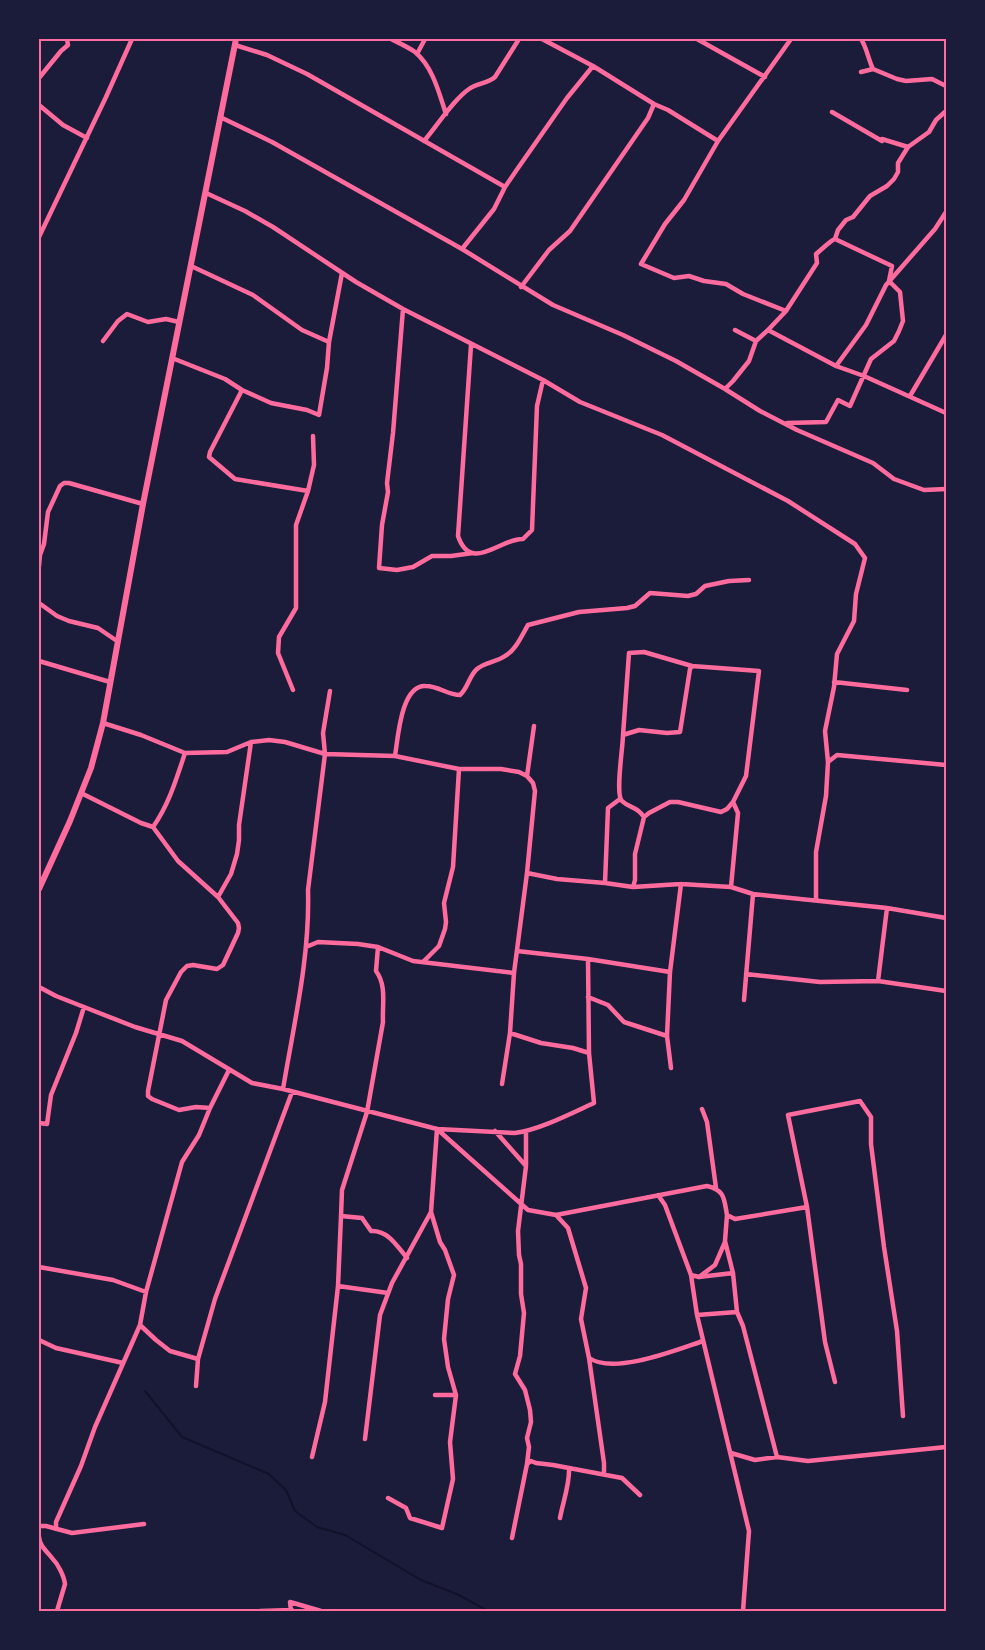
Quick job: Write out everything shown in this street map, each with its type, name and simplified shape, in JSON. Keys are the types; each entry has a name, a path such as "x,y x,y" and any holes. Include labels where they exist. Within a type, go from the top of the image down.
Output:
{"main road":[{"path":"39,889 91,768 103,723 143,504 236,42"}],"street":[{"path":"39,78 60,51 68,44 67,39"},
{"path":"39,237 132,39"},
{"path":"391,39 417,54 425,62 432,74 446,114"},
{"path":"417,54 425,39"},
{"path":"424,140 453,104 469,89 490,81 494,77 519,39"},
{"path":"542,39 593,66 718,141"},
{"path":"701,39 765,76"},
{"path":"786,311 743,294 726,284 704,281 689,276 674,278 640,264 664,224 684,200 718,141 791,39"},
{"path":"861,39 867,49 873,69"},
{"path":"236,42 267,54 307,74 505,187"},
{"path":"462,249 494,210 505,187 567,98 593,66"},
{"path":"861,72 873,69 897,79 932,79 946,86"},
{"path":"521,287 549,250 570,231 648,118 654,104"},
{"path":"39,105 63,124 87,138"},
{"path":"835,239 838,230 846,220 853,217 870,196 887,186 894,178 898,172 898,163 908,147 929,132 936,120 946,111"},
{"path":"832,112 882,141 882,139 908,147"},
{"path":"220,117 272,142 462,249 553,305 623,335 676,361 760,411 797,430 872,463 894,479 924,490 946,489"},
{"path":"206,193 245,211 273,227 342,273 403,309 543,380 580,402 662,435 788,501 855,544 865,558 856,594 854,621 837,654 834,687 825,731 828,762 826,796 816,852 816,900"},
{"path":"836,366 866,324 889,281 935,229 946,212"},
{"path":"724,389 749,361 756,341 786,311 817,262 816,254 827,247 830,240 835,239 892,266 889,281"},
{"path":"191,266 254,295 302,330 329,342"},
{"path":"172,358 224,379 242,390 271,403 307,410 319,415 328,368 329,342 342,273"},
{"path":"786,423 826,422 838,400 850,406 872,360 894,341 903,321 900,292 889,281"},
{"path":"403,309 393,433 386,484 388,492 382,525 379,568 397,570 413,567 432,556 481,554 513,540 523,539 532,530 537,406 543,380"},
{"path":"104,341 118,320 126,314 148,322 166,319 179,322"},
{"path":"735,330 756,341"},
{"path":"768,330 836,366 864,376 946,413"},
{"path":"910,396 946,335"},
{"path":"472,345 458,536 465,548 473,553"},
{"path":"242,390 210,452 210,457 235,479 308,491"},
{"path":"293,690 278,653 279,637 296,608 296,525 308,491 314,465 313,436"},
{"path":"39,566 48,512 60,486 69,483 143,504"},
{"path":"395,756 406,702 410,694 423,685 432,686 454,695 460,695 465,690 476,670 511,652 528,625 579,612 635,606 650,593 688,596 696,594 705,586 729,581 749,580"},
{"path":"39,603 57,616 68,621 98,628 118,641"},
{"path":"632,887 635,880 636,854 644,817 649,812 670,802 678,802 721,812 727,809 733,802 746,776 759,671 692,666 644,652 629,653 623,756 618,785 620,799 623,803 640,810 644,817"},
{"path":"39,661 110,682"},
{"path":"624,735 639,730 667,733 680,732 692,666"},
{"path":"834,682 907,690"},
{"path":"283,1089 305,967 309,909 308,890 325,754 323,732 330,691"},
{"path":"103,723 141,735 184,753 226,752 251,742 268,740 285,742 325,754 395,756 459,769 501,769 518,772 527,776 535,791 514,973 510,1033 502,1084"},
{"path":"527,776 534,726"},
{"path":"218,897 231,874 237,854 239,825 251,742"},
{"path":"153,828 165,810 172,794 184,753"},
{"path":"828,762 837,755 946,765"},
{"path":"422,962 439,946 445,929 444,902 453,868 459,769"},
{"path":"81,793 153,828 178,861 218,897 238,923 238,933 223,965 217,969 193,965 187,966 181,972 166,1000 148,1096 152,1100 179,1110 196,1107 210,1108"},
{"path":"605,883 608,808 620,799"},
{"path":"731,887 738,813 733,802"},
{"path":"527,873 557,880 632,887 681,884 731,887 753,894 887,908 946,918"},
{"path":"671,1068 667,1036 670,972 681,884"},
{"path":"744,1000 753,894"},
{"path":"878,981 887,908"},
{"path":"306,947 318,942 378,947 422,962 514,973"},
{"path":"312,1457 326,1402 338,1286 342,1190 367,1112 384,1022 382,1010 384,992 376,971 378,947"},
{"path":"517,951 588,959 670,972"},
{"path":"39,987 56,996 158,1035 182,1041 252,1082 436,1129 515,1133 526,1132 569,1115 594,1102 589,1053 588,959"},
{"path":"746,974 820,982 878,981 946,990"},
{"path":"588,997 608,1005 624,1022 667,1036"},
{"path":"39,1122 47,1124 51,1095 76,1033 84,1007"},
{"path":"510,1033 541,1043 573,1048 589,1053"},
{"path":"56,1529 56,1522 82,1466 95,1427 140,1325 146,1292 182,1162 199,1135 229,1070"},
{"path":"196,1386 198,1359 215,1299 292,1092"},
{"path":"834,1382 825,1342 806,1208 788,1115 860,1101 871,1117 871,1144 897,1331 903,1416"},
{"path":"699,1277 715,1265 725,1241 727,1215 724,1197 716,1188 706,1122 702,1109"},
{"path":"436,1129 528,1210"},
{"path":"388,1498 406,1508 410,1518 442,1528 453,1479 450,1442 456,1395 448,1367 444,1339 448,1299 454,1275 440,1242 431,1212 436,1129"},
{"path":"495,1131 526,1166"},
{"path":"512,1538 527,1464 529,1447 527,1438 531,1422 525,1390 515,1374 520,1356 524,1313 521,1294 518,1231 526,1166 526,1132"},
{"path":"521,1212 528,1210 556,1215 707,1186 716,1188"},
{"path":"665,1205 668,1193"},
{"path":"658,1195 665,1205 691,1275 697,1315 749,1531 743,1611"},
{"path":"727,1215 735,1219 806,1208"},
{"path":"365,1439 380,1315 392,1283 431,1212"},
{"path":"556,1215 568,1228 586,1288 582,1319 604,1463 604,1474"},
{"path":"341,1216 362,1218 371,1231 377,1231 389,1237 407,1258"},
{"path":"725,1241 733,1273 737,1312 743,1326 777,1457"},
{"path":"39,1267 113,1280 146,1292"},
{"path":"691,1275 699,1277 733,1273"},
{"path":"338,1286 388,1293"},
{"path":"697,1315 737,1312"},
{"path":"140,1325 170,1351 198,1359"},
{"path":"39,1340 56,1348 123,1363"},
{"path":"589,1358 598,1363 643,1360 703,1341"},
{"path":"435,1395 456,1395"},
{"path":"731,1453 755,1460 777,1457 808,1460 946,1447"},
{"path":"527,1464 531,1460 536,1463 553,1464 622,1478 640,1495"},
{"path":"560,1518 570,1479 569,1468"},
{"path":"39,1526 72,1533 144,1524"},
{"path":"39,1538 42,1547 54,1560 65,1584 57,1611"},
{"path":"260,1611 291,1611 290,1602 321,1611"}],"waterway":[{"path":"145,1391 182,1437 269,1474 286,1490 295,1511 317,1527 345,1535 421,1580 459,1595 488,1611"}]}
